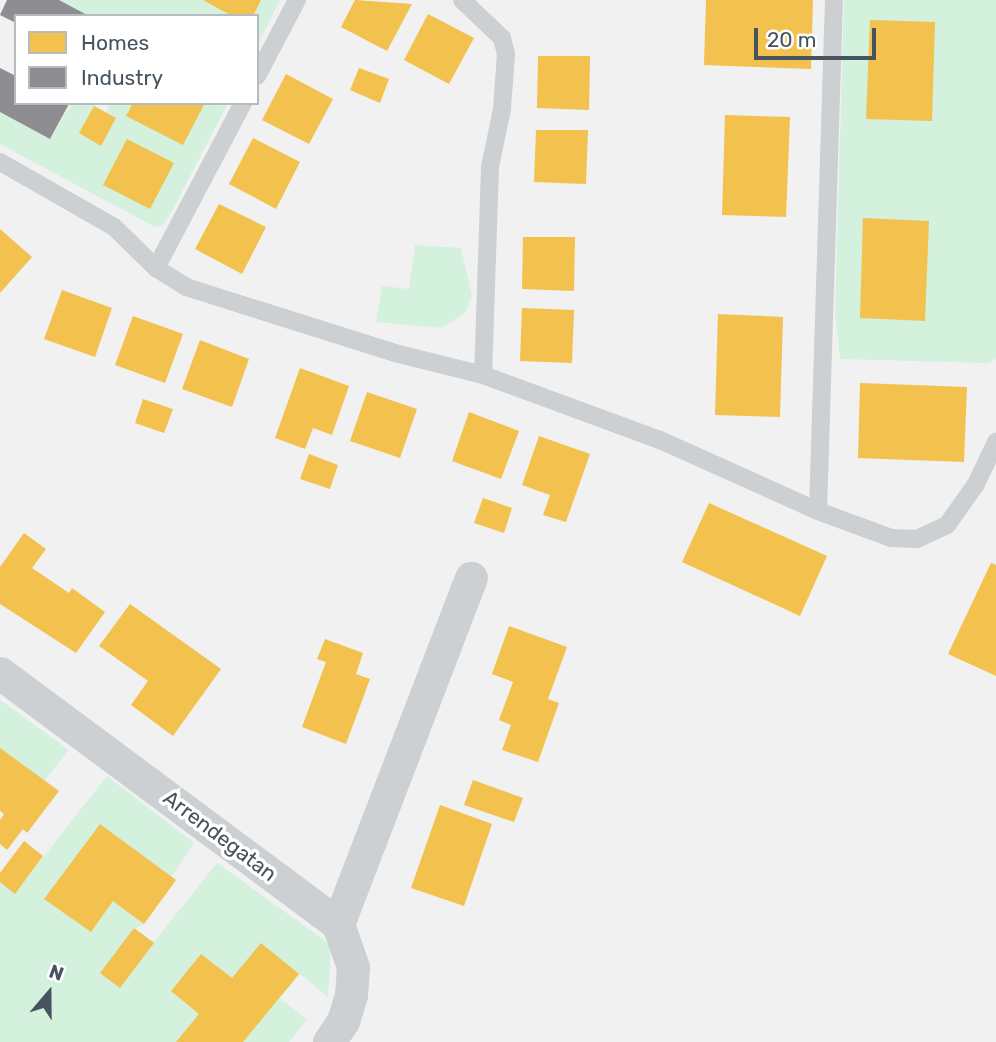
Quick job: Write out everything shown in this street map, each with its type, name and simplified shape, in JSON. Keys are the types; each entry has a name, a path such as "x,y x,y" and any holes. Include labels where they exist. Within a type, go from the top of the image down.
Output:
{"street":[{"path":"329,1042 343,1021 352,995 353,967 338,924 471,578"},
{"name":"Arrendegatan","path":"0,673 338,924"}],"lane":[{"path":"259,72 297,0"},
{"path":"462,0 485,18 502,38 506,54 502,109 490,167 483,375"},
{"path":"818,511 834,0"},
{"path":"156,268 242,105"},
{"path":"0,162 114,227 156,268 186,287 271,315 483,375 660,440 818,511 891,538 917,539 947,525 976,484 996,442"}],"green space":[{"path":"59,0 280,0 259,42 259,14 85,14"},
{"path":"844,0 996,0 996,359 988,363 840,359 835,312"},
{"path":"71,105 94,105 106,112 109,105 227,105 172,211 163,225 155,227 0,144 0,112 50,139"},
{"path":"415,245 461,248 472,296 466,312 442,328 376,322 382,286 409,289"},
{"path":"0,700 69,750 44,781 0,748"},
{"path":"107,776 194,843 172,876 176,880 144,924 135,929 154,942 217,863 331,945 328,997 300,974 280,998 307,1020 289,1042 0,1042 0,882 15,893"}],"building: Homes":[{"path":"203,0 261,0 254,14 228,14"},
{"path":"355,0 412,4 387,51 341,27"},
{"path":"706,0 813,0 811,69 704,65"},
{"path":"428,14 474,38 449,84 404,60"},
{"path":"870,20 935,22 932,121 866,119"},
{"path":"538,56 590,56 589,110 537,108"},
{"path":"359,68 389,79 380,103 350,90"},
{"path":"286,74 333,99 309,144 262,120"},
{"path":"132,105 204,105 183,145 126,116"},
{"path":"94,106 116,118 101,146 79,133"},
{"path":"725,115 790,117 786,217 722,215"},
{"path":"536,130 588,130 586,184 534,182"},
{"path":"253,138 300,162 276,209 229,184"},
{"path":"127,139 174,163 150,209 103,185"},
{"path":"219,204 266,227 242,274 195,249"},
{"path":"863,218 929,221 925,321 860,318"},
{"path":"0,229 32,257 0,293"},
{"path":"523,237 575,237 574,291 522,289"},
{"path":"62,290 112,308 95,357 44,339"},
{"path":"522,308 574,310 572,363 520,361"},
{"path":"718,314 783,317 780,417 715,415"},
{"path":"133,316 183,334 165,383 115,365"},
{"path":"200,340 249,359 232,407 182,389"},
{"path":"300,368 349,386 332,435 313,428 305,449 275,438"},
{"path":"860,383 967,387 964,462 858,458"},
{"path":"367,392 417,409 400,458 350,441"},
{"path":"143,399 173,409 164,433 135,423"},
{"path":"469,412 519,431 501,479 452,461"},
{"path":"539,436 590,454 566,522 543,515 550,495 522,485"},
{"path":"309,454 338,465 330,489 300,479"},
{"path":"483,498 512,508 504,533 474,523"},
{"path":"709,503 827,556 800,616 682,562"},
{"path":"24,533 46,549 32,568 69,593 72,588 105,612 76,653 0,604 0,567"},
{"path":"991,563 996,565 996,676 948,654"},
{"path":"130,604 221,669 173,736 131,705 148,681 99,646"},
{"path":"509,626 567,647 548,699 559,703 538,762 502,750 511,725 499,720 513,682 492,674"},
{"path":"325,639 363,653 356,674 370,679 346,744 302,727 326,662 317,659"},
{"path":"0,748 59,791 27,833 23,829 7,850 0,844 0,820 4,814 0,811"},
{"path":"473,780 523,798 514,822 464,805"},
{"path":"440,805 492,824 464,906 411,888"},
{"path":"100,824 176,880 144,924 113,901 91,932 44,899"},
{"path":"24,841 43,856 15,894 0,882 0,873"},
{"path":"134,928 154,943 120,988 100,973"},
{"path":"261,943 299,974 243,1042 176,1042 199,1014 171,991 201,954 232,978"}],"building: Industry":[{"path":"7,0 59,0 85,14 14,14 14,22 0,15"},
{"path":"0,68 14,75 14,105 68,105 50,139 0,112"}]}
